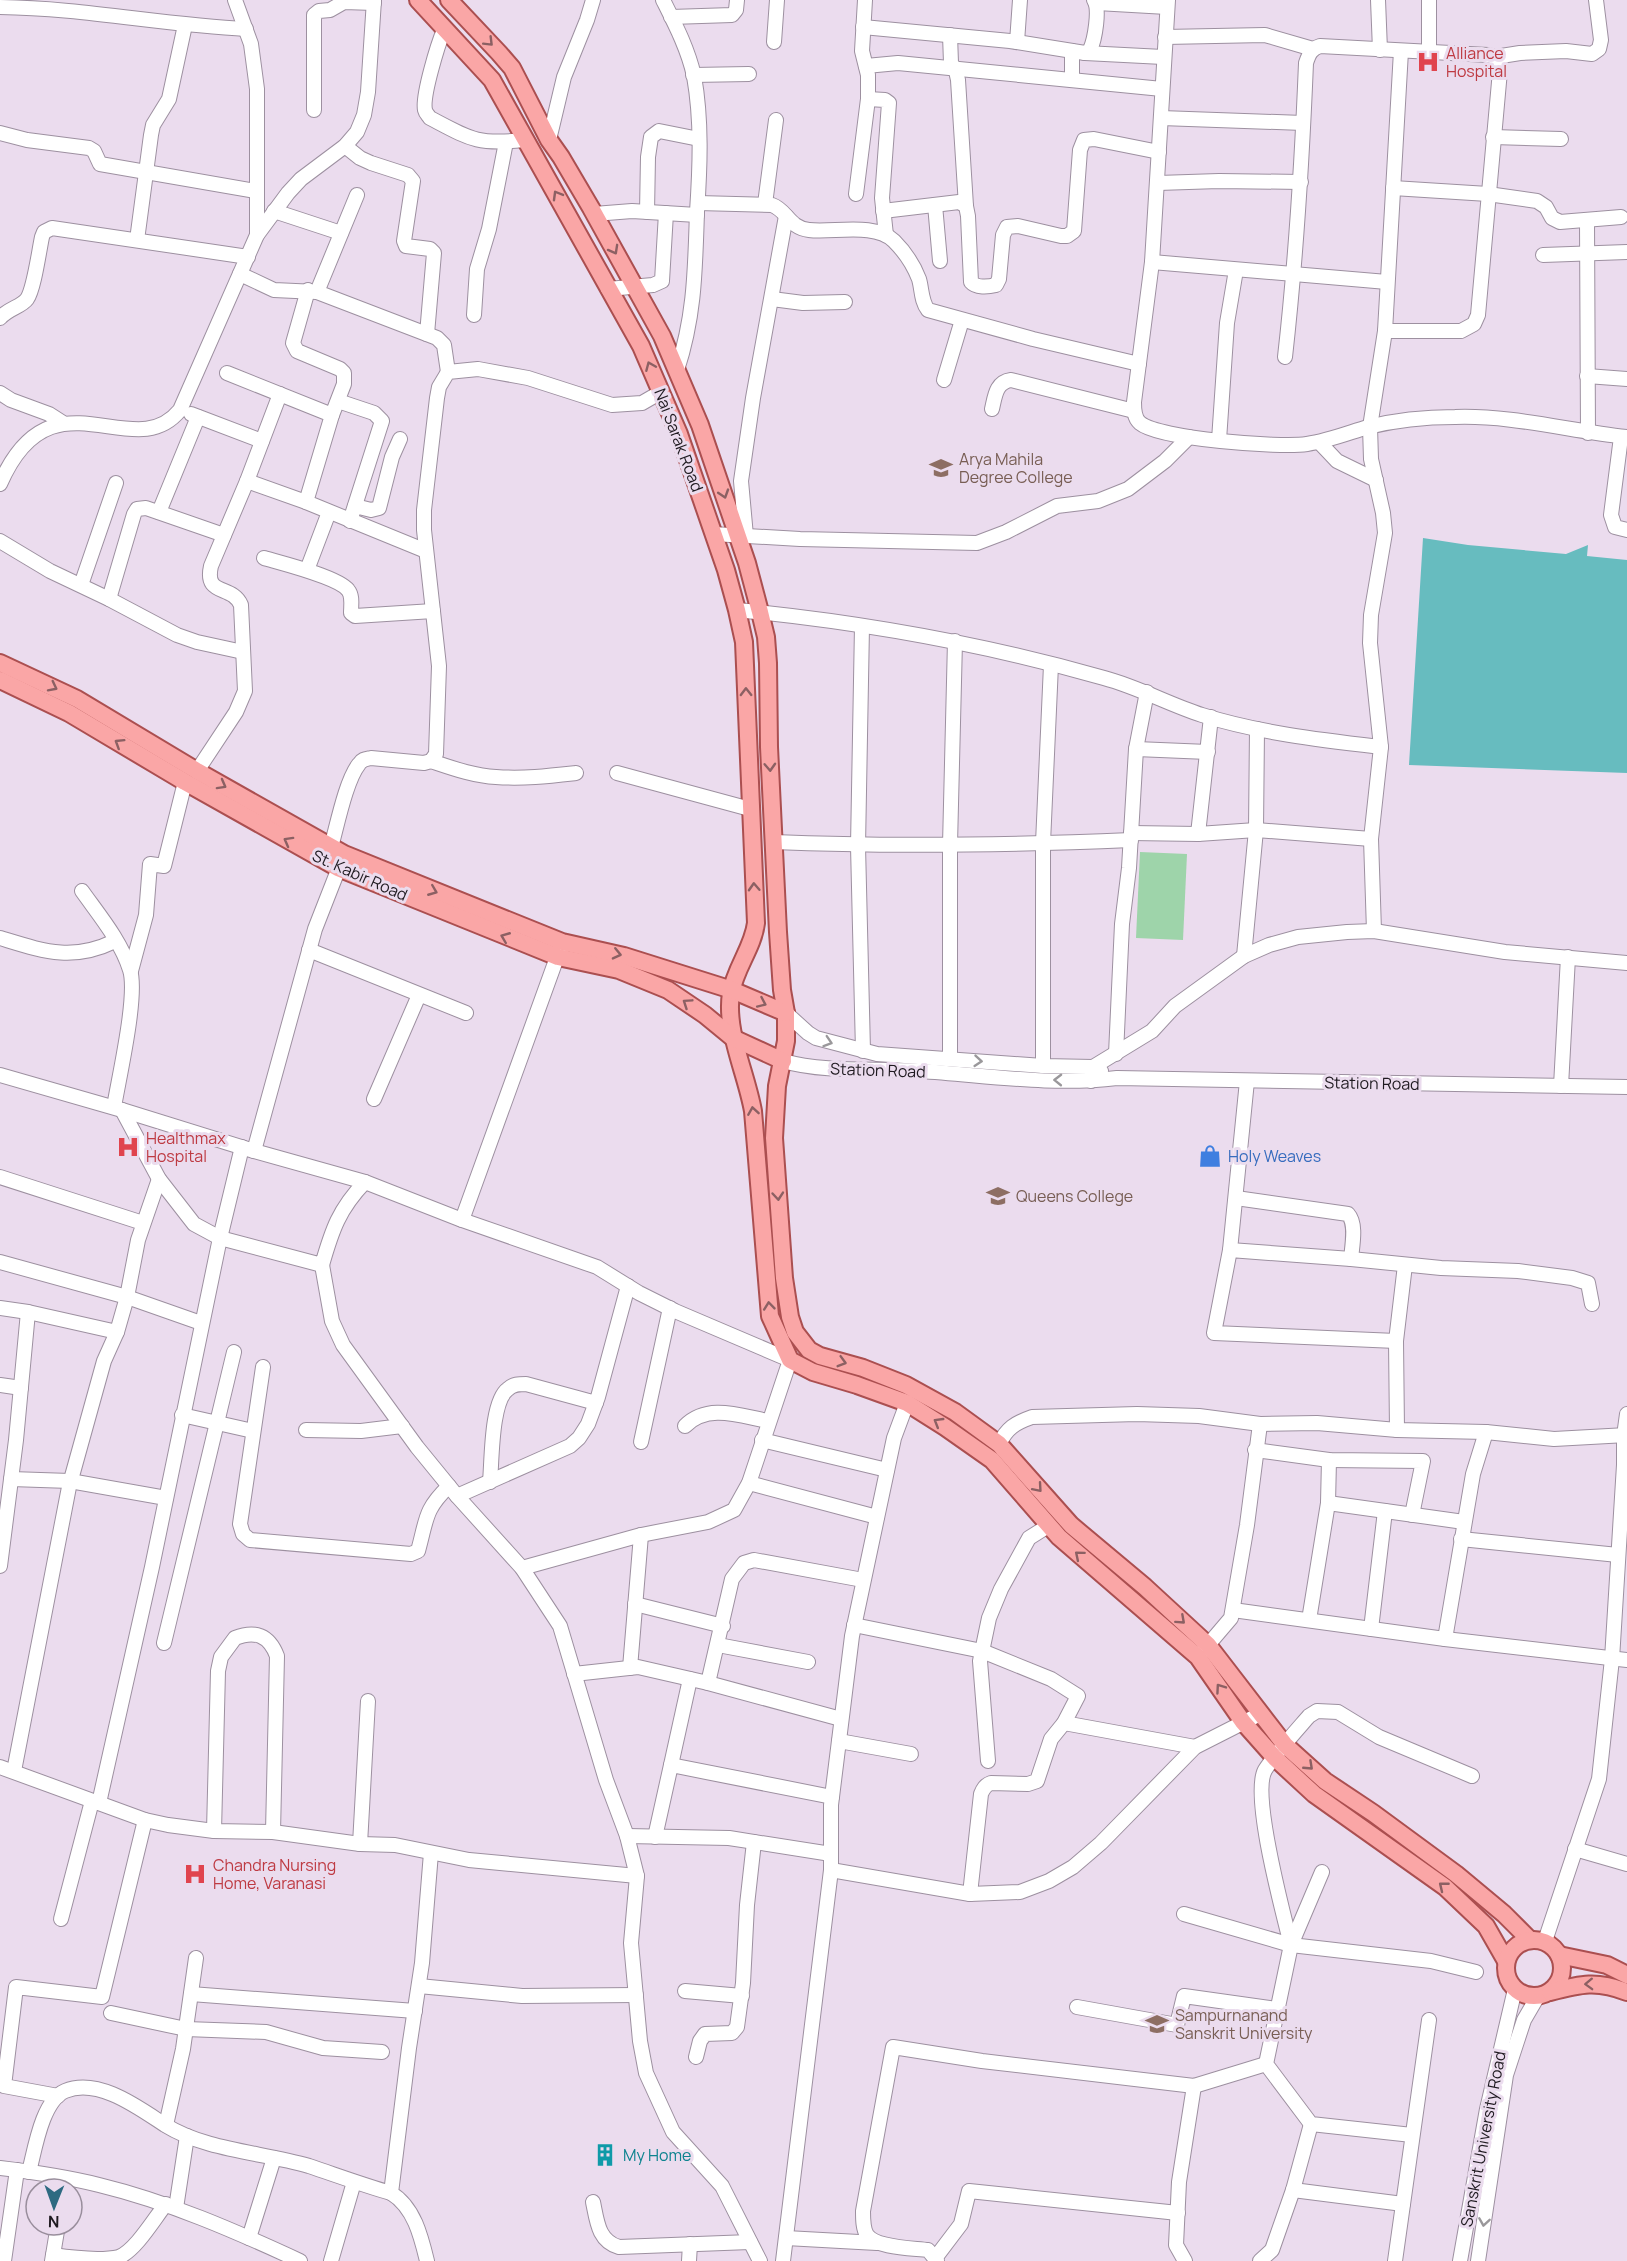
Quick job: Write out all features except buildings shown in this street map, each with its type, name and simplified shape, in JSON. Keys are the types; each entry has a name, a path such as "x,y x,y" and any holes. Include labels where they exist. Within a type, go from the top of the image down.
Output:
{"main road":[{"name":"Nai Sarak Road","path":"418,0 492,80 524,140 571,219 641,346 688,460 713,534 737,610 746,667 756,922 751,944 732,990"},
{"name":"Nai Sarak Road","path":"449,0 512,68 549,140 594,214 662,336 742,536 766,637 768,663 769,747 778,932 786,1013 786,1041 777,1086 774,1138 784,1278 790,1317 795,1332 809,1350 820,1356 863,1368 906,1385 955,1412 999,1444 1071,1525 1144,1587 1203,1651"},
{"path":"688,460 710,453"},
{"name":"St. Kabir Road","path":"0,663 77,699 191,777"},
{"name":"St. Kabir Road","path":"0,680 69,712 338,857 560,950 668,990 705,1015 733,1038 783,1061"},
{"name":"St. Kabir Road","path":"560,950 624,956 732,990 786,1013"},
{"path":"732,990 730,1005 733,1038 748,1083 753,1111 770,1316 790,1360 813,1372 907,1403 992,1460 1059,1537 1203,1651 1260,1714 1280,1752 1314,1794 1445,1887 1486,1926 1506,1961 1507,1977 1515,1989 1522,1994 1544,1994 1585,1983 1603,1984 1627,1992"},
{"path":"1203,1651 1244,1722 1280,1752 1373,1813 1474,1889 1538,1941 1553,1947 1559,1955 1562,1975 1557,1984 1544,1994"},
{"path":"1462,1903 1474,1889"},
{"path":"1506,1961 1515,1947 1538,1941"},
{"path":"1559,1955 1607,1965 1627,1975"}],"street":[{"path":"235,0 246,29 254,61 257,90 257,235"},
{"path":"549,140 564,77 593,0"},
{"path":"663,0 680,34 693,75 699,139 698,209 691,320 676,370"},
{"path":"671,17 732,15 736,10 737,0"},
{"path":"774,42 777,0"},
{"path":"856,194 868,99 868,75 862,51 865,0"},
{"path":"1017,42 1020,0"},
{"path":"1378,0 1380,50"},
{"path":"1429,52 1430,0"},
{"path":"1165,37 1265,35 1313,49 1320,46 1495,57 1520,53 1566,51 1592,54 1599,49 1601,40 1596,0"},
{"path":"0,484 6,470 28,441 52,425 63,423 145,429 160,427 173,419 180,410 257,235 301,179 345,146 357,132 364,115 368,92 374,1 344,2 314,15 314,110"},
{"path":"1078,52 1090,50 1094,38 1095,2 1168,3 1152,262 1134,411 1141,425 1189,437 1287,444 1319,442 1370,427 1403,421 1458,416 1502,419 1624,437 1611,515 1615,527 1627,530"},
{"path":"0,7 64,5 184,25 246,29"},
{"path":"137,240 153,125 169,99 184,25"},
{"path":"863,27 1017,42 1078,52 1163,57"},
{"path":"444,30 425,100 426,112 430,118 477,141 524,140"},
{"path":"950,35 952,67 957,75 971,282 976,286 996,285 999,279 1003,235 1007,227 1018,226 1061,236 1067,236 1074,231 1080,150 1084,140 1094,139 1159,152"},
{"path":"1286,357 1295,273 1306,63 1313,49"},
{"path":"1374,931 1371,838 1380,747 1370,643 1371,615 1385,533 1371,459 1370,427 1385,331 1401,51"},
{"path":"1072,80 1078,52"},
{"path":"1385,331 1461,331 1474,324 1478,315 1500,71 1495,57"},
{"path":"866,66 898,63 952,67 1162,89"},
{"path":"693,75 749,74"},
{"path":"868,99 885,100 889,103 883,211 886,235"},
{"path":"1161,118 1303,123"},
{"path":"765,204 776,120"},
{"path":"647,212 648,157 651,136 659,131 699,139"},
{"path":"0,133 27,140 89,148 94,151 100,164 256,191"},
{"path":"1493,137 1561,139"},
{"path":"474,315 477,269 489,229 506,142"},
{"path":"345,146 360,158 408,175 413,181 404,242 406,246 430,249 434,253 427,334"},
{"path":"1158,183 1301,182"},
{"path":"1393,188 1488,194 1537,201 1543,204 1552,218 1557,221 1621,217"},
{"path":"306,501 344,384 344,373 340,369 297,351 293,344 312,291 357,195"},
{"path":"883,211 958,202 966,206"},
{"path":"594,214 607,212 666,213 765,204 777,207 792,224 808,230 867,230 886,235 893,240 915,269 924,305 928,310 1138,364"},
{"path":"935,205 940,261"},
{"path":"274,211 341,233"},
{"path":"608,289 658,284 662,281 666,213"},
{"path":"742,536 741,481 753,398 786,216"},
{"path":"1587,220 1588,433"},
{"path":"0,318 10,308 22,303 29,295 42,237 48,230 58,229 248,257"},
{"path":"1543,255 1627,252"},
{"path":"1152,262 1387,282"},
{"path":"1219,440 1227,324 1236,270"},
{"path":"240,274 274,290 312,291 437,338 444,345 448,372 443,379 437,398 424,510 426,551 439,666 437,747 431,761"},
{"path":"772,299 803,303 845,302"},
{"path":"944,380 962,320"},
{"path":"448,372 478,369 528,378 612,405 642,403 661,392"},
{"path":"227,373 332,416"},
{"path":"1587,375 1627,378"},
{"path":"992,409 998,388 1006,381 1011,381 1134,411"},
{"path":"280,394 211,566 209,580 213,585 239,600 241,604 246,681 243,699 191,777 164,866 150,864 146,915 131,971 131,1005 118,1108 159,1179 194,1224 220,1238 322,1265"},
{"path":"2,396 50,414 63,423"},
{"path":"338,401 374,413 382,421 350,521"},
{"path":"180,410 262,441"},
{"path":"159,512 198,417"},
{"path":"713,534 977,543 1006,532 1058,506 1098,501 1128,489 1165,461 1189,437"},
{"path":"355,506 371,510 379,508 392,457 400,439"},
{"path":"1319,442 1337,461 1376,480"},
{"path":"247,481 306,501 426,551"},
{"path":"81,585 116,483"},
{"path":"108,599 134,514 141,508 224,535"},
{"path":"306,570 329,512"},
{"path":"0,541 50,571 177,635 243,652"},
{"path":"264,558 306,570 346,588 351,595 351,613 356,616 433,611"},
{"path":"737,610 955,641 1111,680 1211,717 1257,729 1380,747"},
{"path":"862,626 858,846 862,1051"},
{"path":"950,1058 950,845 955,641"},
{"path":"1043,1066 1043,843 1051,665"},
{"path":"1116,1054 1122,924 1131,837 1136,749 1147,692"},
{"path":"1198,834 1211,717"},
{"path":"1244,956 1256,830 1257,729"},
{"path":"1136,749 1208,752"},
{"path":"61,1919 96,1802 166,1498 220,1238 338,857 352,777 363,759 371,758 424,763 431,761 466,772 494,777 527,778 576,773"},
{"path":"617,773 750,809"},
{"path":"774,842 858,846 1043,843 1256,830 1371,838"},
{"path":"82,891 115,941 131,971"},
{"path":"1090,1081 1093,1067 1152,1031 1175,1006 1220,976 1244,956 1269,945 1298,937 1374,931 1505,952 1627,963"},
{"path":"0,938 32,948 59,953 92,951 115,941"},
{"path":"309,950 466,1013"},
{"path":"462,1220 560,950"},
{"path":"1561,1086 1569,957"},
{"path":"374,1099 419,995"},
{"name":"Station Road","path":"786,1013 816,1038 877,1054 1043,1066 1093,1067 1117,1078"},
{"name":"Station Road","path":"783,1061 803,1067 917,1071 1043,1080 1090,1081 1117,1078 1627,1087"},
{"path":"0,1075 365,1182 462,1220 597,1267 670,1308 790,1360 749,1483 734,1510 722,1518 708,1522 640,1535 522,1568"},
{"path":"1247,1081 1230,1250 1214,1333 1396,1341"},
{"path":"0,1177 144,1223"},
{"path":"14,1772 70,1481 104,1361 117,1332 144,1223 159,1179"},
{"path":"365,1182 351,1196 334,1224 322,1265 332,1321 343,1345 402,1426 453,1491 522,1568 560,1626 606,1780 627,1836 637,1876 632,1944 646,2073 673,2132 723,2186 760,2261"},
{"path":"1236,1198 1348,1214 1353,1224 1351,1259"},
{"path":"1230,1250 1441,1268 1518,1271 1572,1278 1588,1283 1592,1305"},
{"path":"0,1262 127,1297 201,1323"},
{"path":"1397,1430 1396,1341 1406,1264"},
{"path":"262,1367 240,1524 243,1534 250,1540 411,1554 418,1551 434,1500 453,1491 490,1482 570,1446 579,1438 596,1403 628,1286"},
{"path":"0,1308 117,1332"},
{"path":"641,1442 670,1308"},
{"path":"0,1566 28,1312"},
{"path":"164,1643 234,1352"},
{"path":"490,1482 496,1415 500,1400 506,1390 514,1385 526,1384 596,1403"},
{"path":"0,1385 21,1388"},
{"path":"783,2261 831,1870 832,1797 854,1625 894,1438 907,1403"},
{"path":"685,1426 702,1413 716,1412 768,1421"},
{"path":"999,1444 1006,1431 1016,1423 1032,1417 1137,1414 1188,1416 1260,1424 1317,1423 1397,1430 1486,1432 1554,1439 1625,1436"},
{"path":"1538,1941 1575,1849 1599,1779 1612,1659 1627,1414"},
{"path":"183,1415 253,1431"},
{"path":"1203,1651 1231,1618 1248,1525 1260,1424"},
{"path":"306,1430 361,1431 402,1426"},
{"path":"1445,1639 1473,1474 1486,1432"},
{"path":"762,1440 887,1470"},
{"path":"1256,1450 1329,1460 1423,1461 1412,1515"},
{"path":"1309,1620 1328,1503 1329,1460"},
{"path":"11,1479 70,1481 166,1498"},
{"path":"749,1483 877,1517"},
{"path":"1328,1503 1464,1522"},
{"path":"1371,1629 1385,1511"},
{"path":"988,1761 980,1661 989,1618 1001,1589 1029,1538 1048,1526"},
{"path":"630,1668 640,1535"},
{"path":"1461,1539 1618,1555"},
{"path":"708,1683 732,1579 744,1563 754,1560 863,1580"},
{"path":"635,1604 723,1626"},
{"path":"1233,1610 1445,1639 1627,1660"},
{"path":"854,1625 982,1651 1051,1679 1078,1696 1064,1723 1051,1739 1036,1780 1028,1784 991,1783 985,1785 981,1794 970,1894"},
{"path":"214,1831 216,1696 220,1664 227,1646 235,1638 254,1634 266,1638 273,1645 277,1656 273,1832"},
{"path":"718,1645 808,1662"},
{"path":"574,1674 638,1667 842,1719"},
{"path":"655,1837 690,1679"},
{"path":"360,1844 368,1701"},
{"path":"1291,1945 1261,1803 1261,1785 1265,1770 1309,1716 1317,1711 1338,1712 1379,1737 1472,1776"},
{"path":"831,1870 970,1894 1020,1892 1049,1881 1073,1867 1101,1843 1195,1747 1260,1714"},
{"path":"1064,1723 1195,1747"},
{"path":"839,1741 910,1754"},
{"path":"670,1765 832,1797"},
{"path":"0,1767 145,1820 168,1826 214,1831 273,1832 360,1844 395,1845 469,1860 637,1876"},
{"path":"58,2096 4,2086 16,1987 102,1997 145,1820"},
{"path":"627,1836 729,1839 831,1854"},
{"path":"696,2057 700,2041 705,2034 735,2032 742,1996 747,1905 754,1842"},
{"path":"1575,1849 1627,1864"},
{"path":"391,2193 419,1986 431,1853"},
{"path":"1322,1872 1291,1945 1266,2064 1311,2124 1412,2135"},
{"path":"1184,1914 1291,1945 1431,1961 1476,1972"},
{"path":"166,2125 178,2076 196,1958"},
{"path":"419,1986 522,1996 636,1995"},
{"name":"Sanskrit University Road","path":"1460,2261 1487,2109 1515,1989"},
{"path":"685,1991 742,1996"},
{"path":"190,1994 415,2011"},
{"name":"Sanskrit University Road","path":"1478,2261 1506,2075 1523,2022 1544,1994"},
{"path":"1077,2007 1178,2025 1184,1996 1276,2010"},
{"path":"111,2013 186,2029 266,2032 323,2048 382,2052"},
{"path":"1507,2018 1523,2022"},
{"path":"1395,2261 1429,2020"},
{"path":"878,2243 867,2235 863,2211 893,2047 981,2061 1194,2086 1266,2064"},
{"path":"1185,2261 1176,2245 1179,2182 1194,2086"},
{"path":"4,2261 23,2171 46,2112 58,2096 66,2091 81,2089 99,2090 133,2103 187,2136 309,2166 391,2193 402,2199 411,2211 427,2261"},
{"path":"1260,2261 1272,2250 1293,2190 1311,2124"},
{"path":"56,2237 53,2258 90,2260 119,2258 129,2251 171,2206 187,2136"},
{"path":"249,2238 274,2158"},
{"path":"0,2168 43,2177"},
{"path":"331,2261 354,2182"},
{"path":"84,2184 98,2184 171,2206 300,2261"},
{"path":"786,2238 878,2243 928,2250 936,2259 960,2224 969,2190 1178,2214"},
{"path":"1293,2190 1403,2204"},
{"path":"593,2202 603,2238 609,2244 619,2247 750,2242"},
{"path":"689,2261 690,2244"}],"shaded area":[{"path":"1423,538 1468,545 1566,554 1588,545 1587,556 1627,560 1627,773 1409,765"},
{"path":"1140,852 1187,854 1183,940 1136,938"}],"place":[{"name":"Alliance Hospital","path":"1428,62"},
{"name":"Arya Mahila Degree College","path":"941,468"},
{"name":"Healthmax Hospital","path":"128,1147"},
{"name":"Holy Weaves","path":"1210,1156"},
{"name":"Queens College","path":"998,1196"},
{"name":"Chandra Nursing Home, Varanasi","path":"195,1874"},
{"name":"Sampurnanand Sanskrit University","path":"1157,2024"},
{"name":"My Home","path":"605,2155"}]}
